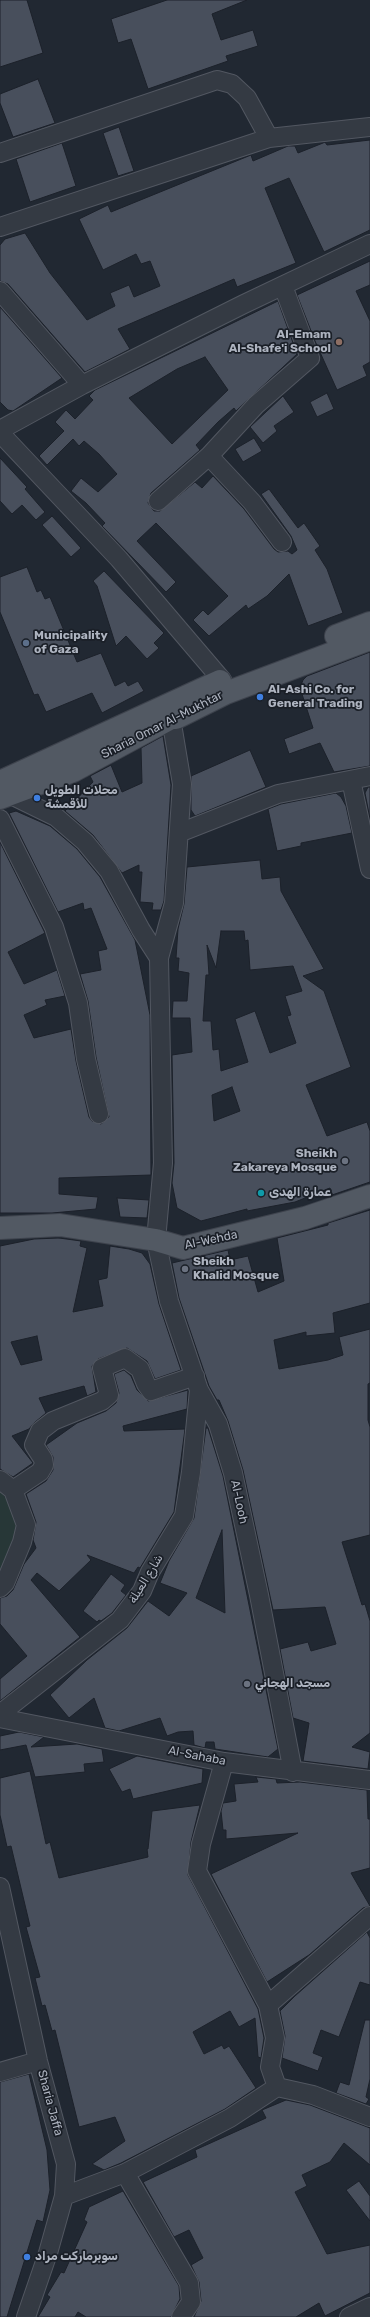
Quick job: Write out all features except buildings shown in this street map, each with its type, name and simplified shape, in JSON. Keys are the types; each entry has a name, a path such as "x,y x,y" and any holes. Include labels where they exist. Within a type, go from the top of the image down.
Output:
{"main road":[{"name":"Sharia Omar Al-Mukhtar","path":"4,791 222,680 370,623"},
{"name":"Sharia Omar Al-Mukhtar","path":"4,791 73,771 171,718 176,718 226,692 370,640"},
{"name":"Al-Wehda","path":"0,1228 60,1225 156,1240 183,1248 305,1218 370,1196"}],"street":[{"path":"0,153 217,80 232,84 246,98 269,138"},
{"path":"0,227 269,138 370,126"},
{"path":"0,430 82,385 370,244"},
{"path":"158,501 209,456 256,405 310,358 282,286"},
{"path":"0,291 82,385"},
{"path":"0,433 119,559 222,680"},
{"path":"209,456 252,502 282,542"},
{"name":"Al-Looh","path":"171,718 182,784 174,903 159,958 163,1163 156,1240 169,1301 197,1383 218,1424 233,1473 259,1595 293,1772"},
{"path":"179,833 278,794 370,776"},
{"path":"351,780 370,869"},
{"path":"4,791 56,817 85,842 109,871 140,930 159,958"},
{"path":"0,819 54,927 78,1003 86,1059 99,1114"},
{"path":"0,1588 5,1583 22,1542 26,1525 6,1485 40,1472 44,1465 43,1459 34,1445 40,1431 53,1421 102,1402 109,1395 102,1368 125,1358 140,1369 146,1384 151,1391 197,1383"},
{"name":"شارع العيلة","path":"0,1714 120,1620 142,1592 150,1572 184,1516 191,1472 197,1383"},
{"name":"Al-Sahaba","path":"0,1718 224,1762 293,1772 370,1780"},
{"path":"224,1762 201,1844 197,1871 268,2005 275,2038 270,2067 277,2087"},
{"name":"Sharia Jaffa","path":"0,1887 38,2061 66,2164 64,2196 48,2253 26,2317"},
{"path":"268,2005 370,1917"},
{"path":"0,2072 38,2061"},
{"path":"64,2196 125,2173 230,2118 277,2087 313,2095 370,2117"},
{"path":"125,2173 189,2283 191,2302 180,2317"},
{"path":"349,2317 370,2307"}],"shaded area":[{"path":"0,1491 13,1507 19,1534 0,1582"}],"place":[{"name":"Al-Emam Al-Shafe'i School","path":"339,342"},
{"name":"Municipality of Gaza","path":"26,643"},
{"name":"Al-Ashi Co. for General Trading","path":"260,697"},
{"name":"محلات الطويل للأقمشة","path":"37,798"},
{"name":"Sheikh Zakareya Mosque","path":"345,1161"},
{"name":"عمارة الهدى","path":"261,1193"},
{"name":"Sheikh Khalid Mosque","path":"185,1269"},
{"name":"مسجد الهجاني","path":"247,1684"},
{"name":"سوبرماركت مراد","path":"27,2257"}]}
